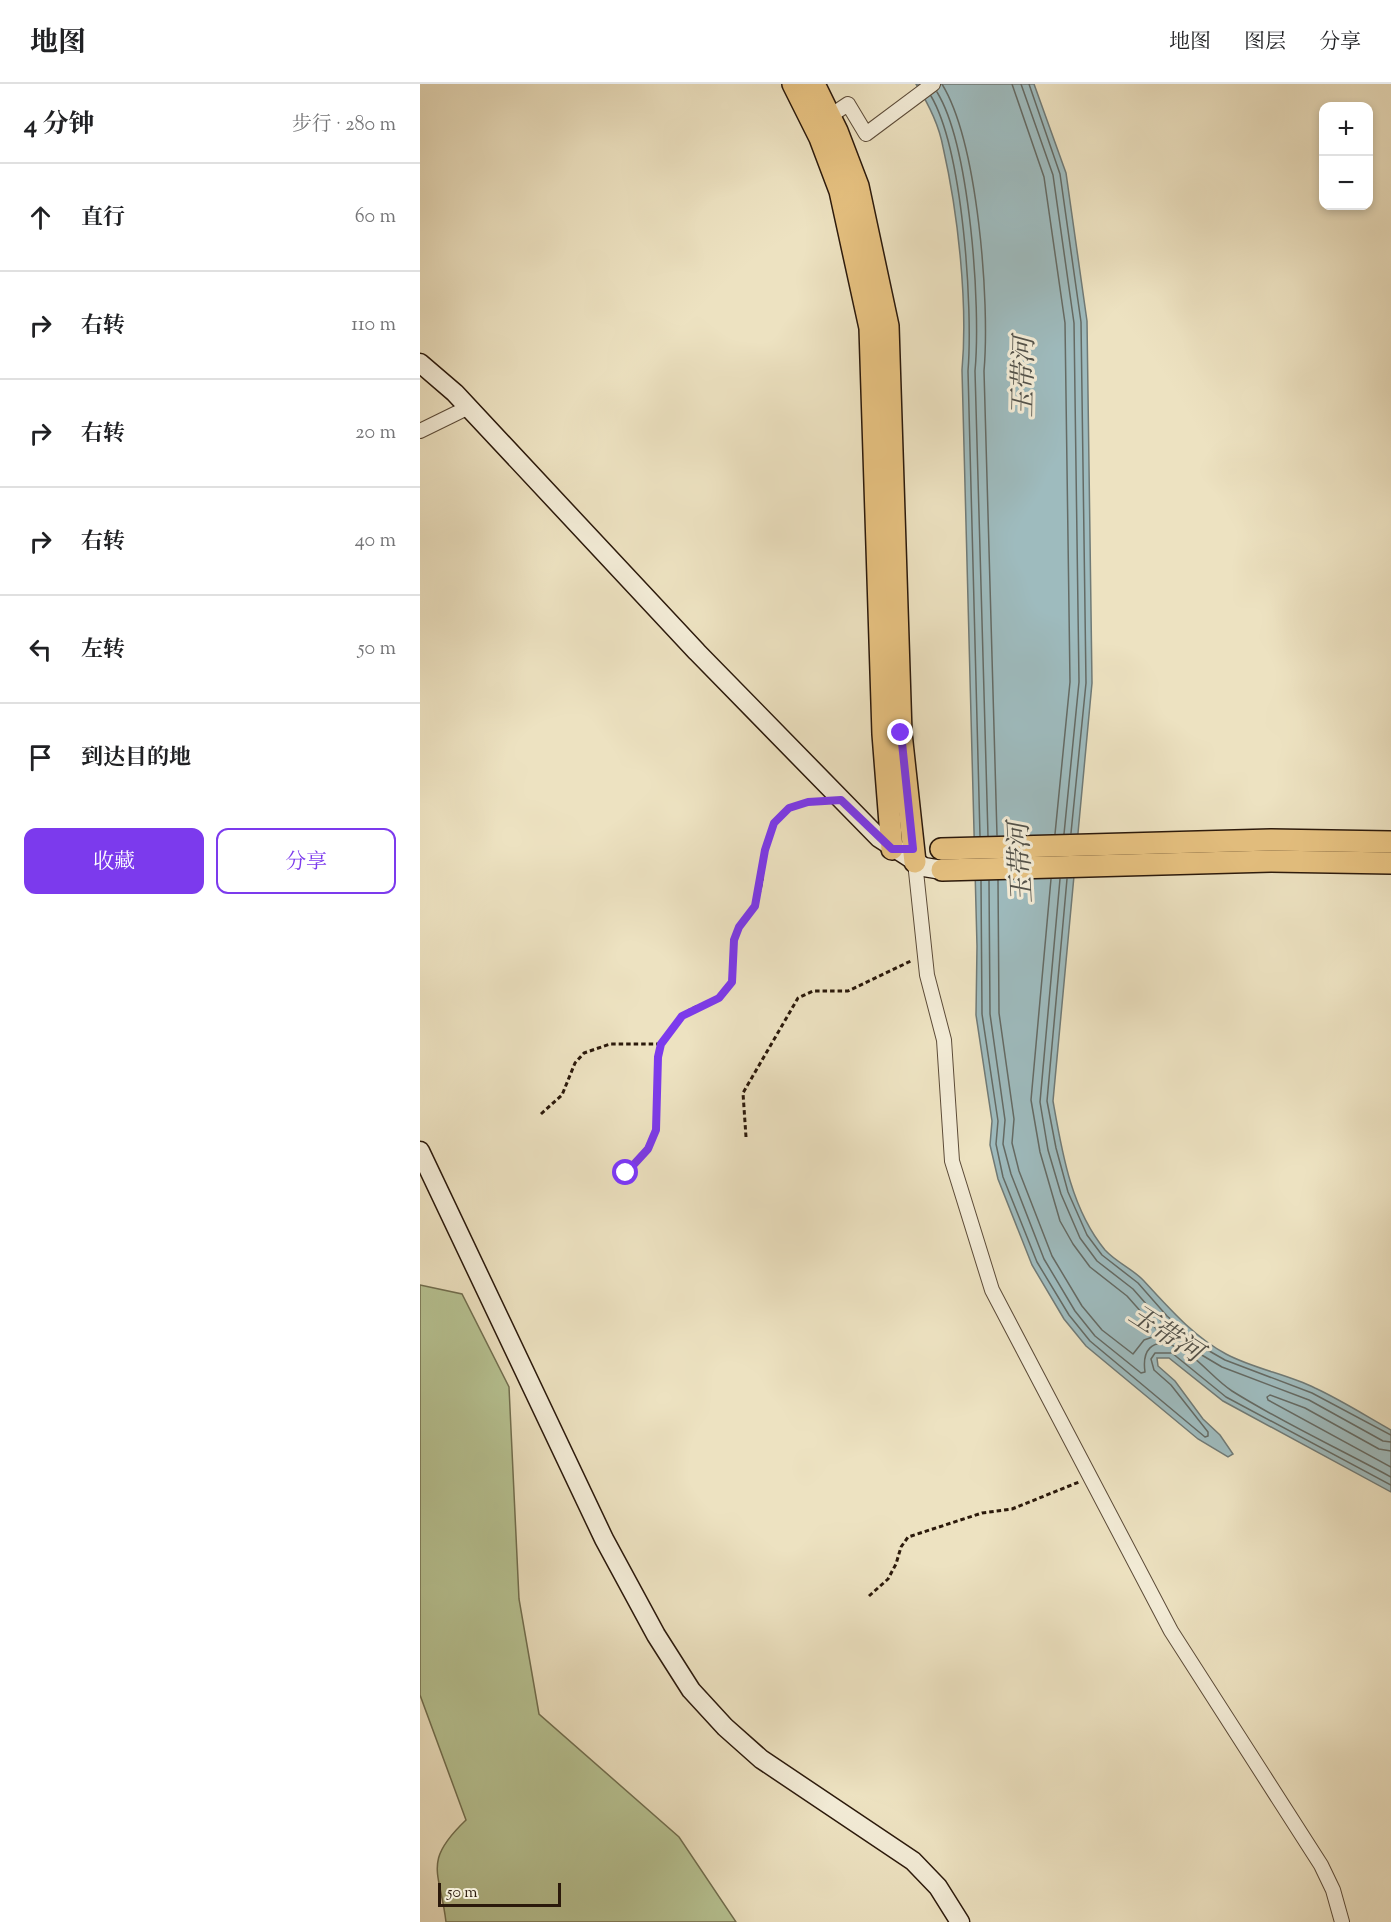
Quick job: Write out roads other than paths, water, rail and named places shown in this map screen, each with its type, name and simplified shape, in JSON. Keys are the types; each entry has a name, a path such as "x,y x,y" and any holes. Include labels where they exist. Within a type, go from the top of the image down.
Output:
{"main road":[{"path":"793,84 820,138 840,191 870,328 883,734 907,853"},
{"path":"814,84 830,116 858,186 888,326 907,853"},
{"path":"941,859 1182,843 1271,840 1391,842"},
{"path":"941,859 1187,864 1391,862"}],"street":[{"path":"830,116 848,104 866,134 933,84"},
{"path":"420,363 437,375 469,407 643,595 841,800 924,867 941,859"},
{"path":"420,431 469,407"},
{"path":"907,853 927,975 944,1040 952,1161 992,1290 1171,1631 1321,1865 1333,1890 1342,1922"},
{"path":"420,1151 604,1539 656,1635 691,1690 725,1727 761,1759 913,1862 938,1887 960,1922"}],"water":[{"name":"玉带河","path":"916,84 1034,84 1066,173 1087,321 1092,683 1053,1101 1064,1160 1076,1198 1093,1234 1105,1250 1140,1277 1182,1321 1203,1339 1237,1359 1325,1393 1391,1430 1391,1492 1223,1401 1169,1358 1157,1358 1158,1366 1175,1381 1233,1454 1228,1457 1198,1439 1086,1346 1064,1319 1032,1265 998,1179 990,1145 992,1121 976,1015 977,946 962,370 963,287 953,200 941,139 932,114"}]}
